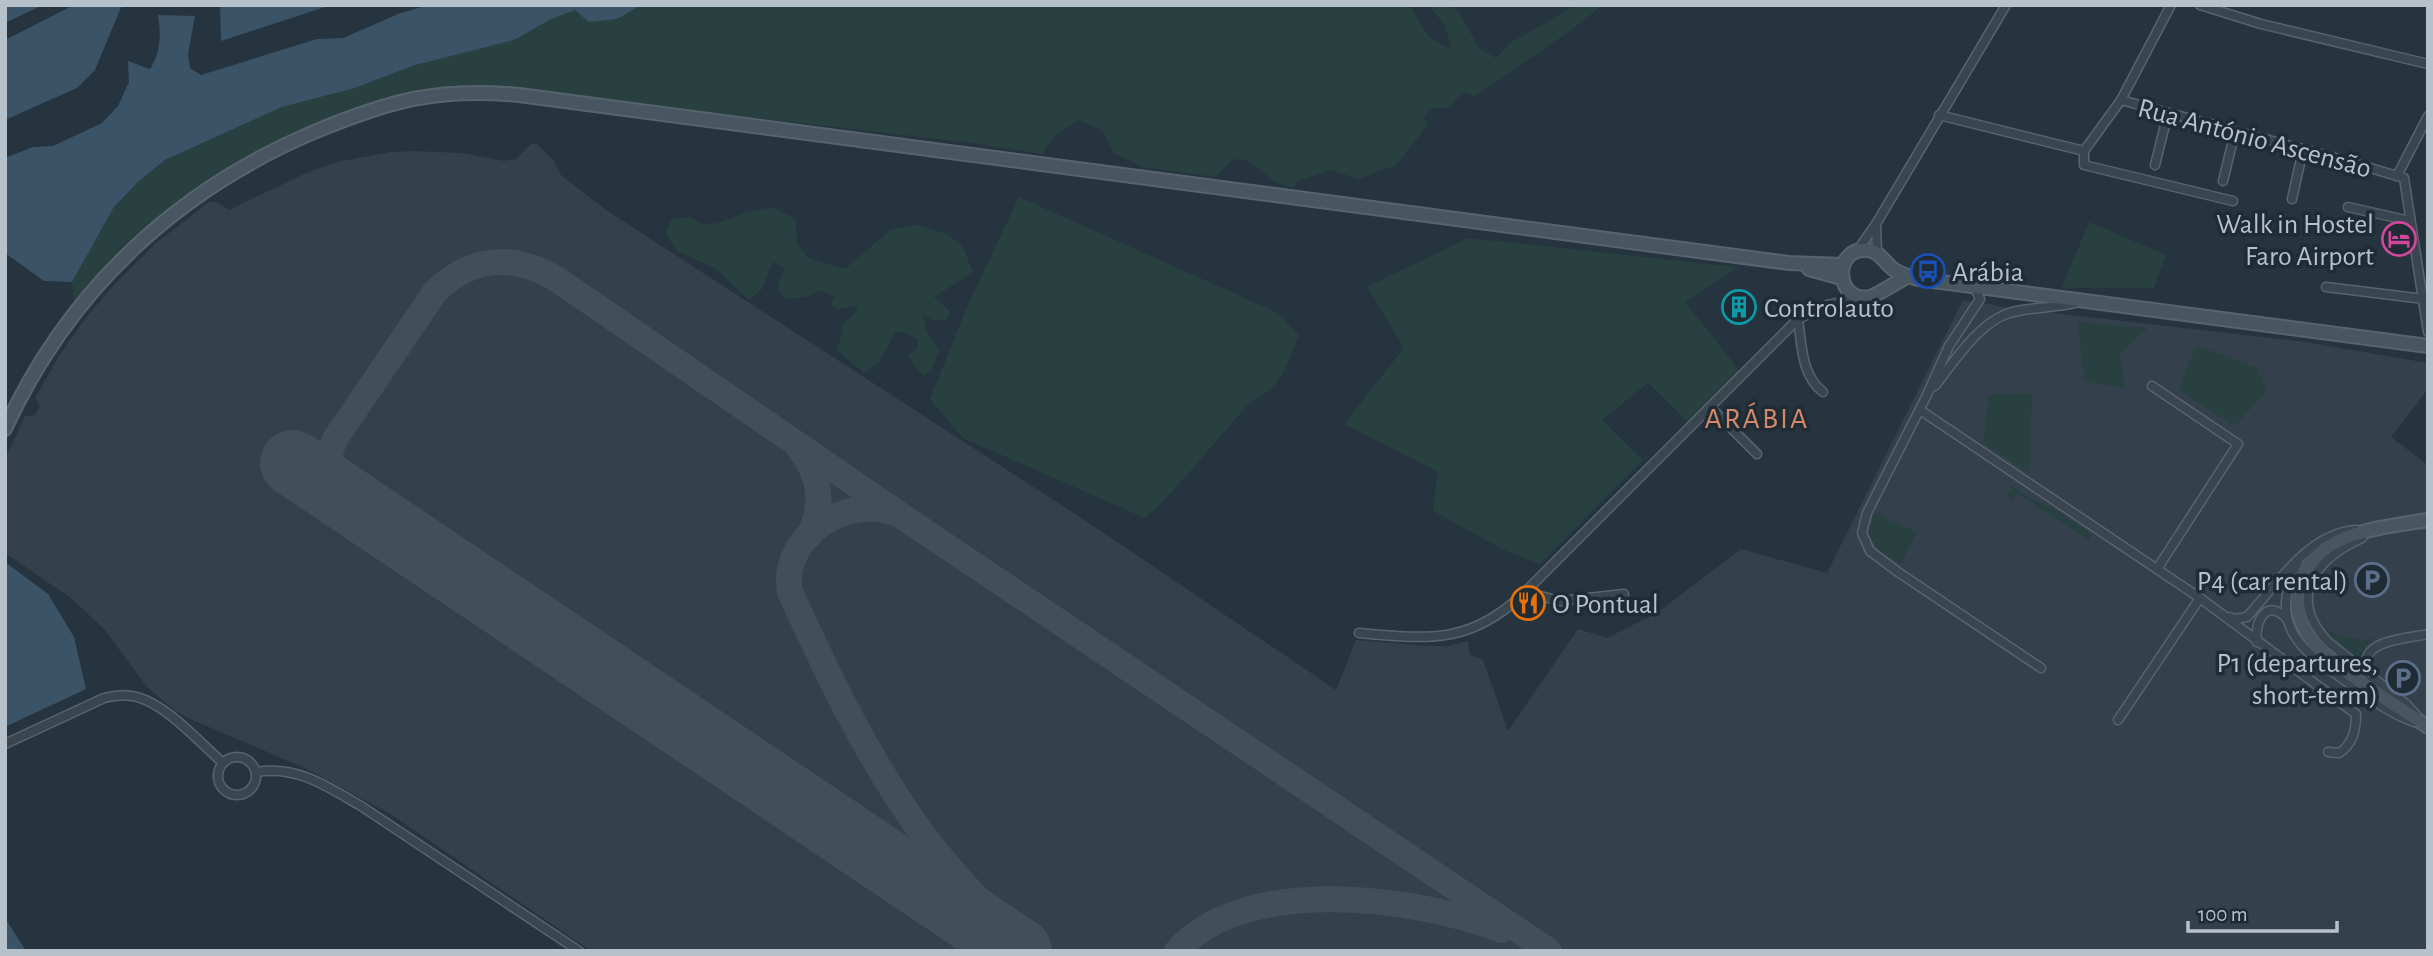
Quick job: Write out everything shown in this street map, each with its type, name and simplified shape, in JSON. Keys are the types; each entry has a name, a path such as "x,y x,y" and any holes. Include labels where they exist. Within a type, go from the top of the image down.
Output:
{"street":[{"path":"1827,305 1843,276 1846,259 1857,251 1876,223 2006,5"},
{"path":"2121,100 2171,5"},
{"path":"2200,5 2261,24 2428,64"},
{"path":"5,429 30,379 73,314 122,258 170,215 245,165 280,146 372,108 430,95 486,92 519,95 1789,263 1843,276"},
{"name":"Rua António Ascensão","path":"2084,151 2121,100 2404,178 2428,332"},
{"path":"2155,165 2168,113"},
{"path":"1939,115 2084,151 2084,165 2233,201"},
{"path":"2397,176 2428,116"},
{"path":"2222,181 2235,132"},
{"path":"2292,199 2303,150"},
{"path":"2348,207 2410,220"},
{"path":"1876,223 1881,257 1889,277 1884,288"},
{"path":"1857,251 1868,250 1881,257 1894,270 1908,276 2428,346"},
{"path":"1843,276 1848,291 1861,297"},
{"path":"1359,633 1420,638 1456,634 1484,625 1525,592 1798,319 1827,305 1874,296 1908,276"},
{"path":"1974,286 1980,299 1949,346 1920,410 1867,513 1861,533 1870,551 2041,668"},
{"path":"2326,287 2424,299"},
{"path":"1926,397 1960,353 1996,320 2011,313 2055,308 2082,301"},
{"path":"1798,319 1807,374 1813,385 1823,393"},
{"path":"2152,386 2238,444 2157,569"},
{"path":"1710,407 1757,454"},
{"path":"1920,410 2200,598 2309,681 2343,702 2356,714 2356,730 2349,744 2339,753 2328,752"},
{"path":"2427,727 2325,652 2303,628 2298,611 2298,596 2302,576 2317,555 2335,542 2350,536 2428,520"},
{"path":"2224,615 2235,619 2247,617 2309,548 2347,531 2384,528"},
{"path":"2384,528 2350,543 2324,560 2311,583 2308,605 2317,630 2406,704 2427,727"},
{"path":"2287,619 2287,589 2299,560"},
{"path":"1525,592 1560,601 1624,594"},
{"path":"2118,720 2200,598"},
{"path":"2257,642 2255,631 2262,615 2267,611 2281,612 2293,634 2315,659 2397,716 2427,727"},
{"path":"2372,678 2367,670 2367,658 2373,648 2382,643 2428,634"},
{"path":"5,744 104,698 128,695 152,703 223,763"},
{"path":"233,757 244,758 253,765 256,772 255,782 248,792 242,794 225,790 219,780 219,768 233,757"},
{"path":"256,772 286,770 330,788 579,951"}],"shaded area":[{"path":"532,143 538,145 554,161 561,175 606,210 1092,525 1336,690 1356,640 1428,646 1449,646 1468,641 1470,655 1483,660 1508,731 1578,629 1607,638 1657,613 1741,549 1827,573 1963,300 2018,309 2305,342 2428,363 2428,389 2391,437 2428,465 2428,951 591,951 392,815 309,770 173,709 147,687 105,630 71,598 5,553 5,459 25,416 35,415 40,406 35,398 59,356 85,319 155,244 209,202 217,202 229,210 304,174 336,162 391,152 414,151 462,153 504,161 516,159"}],"green space":[{"path":"545,5 1410,5 1429,37 1451,50 1445,25 1428,5 1451,5 1460,14 1479,48 1496,58 1510,43 1576,5 1603,5 1475,96 1463,92 1449,107 1430,109 1424,117 1428,125 1396,165 1359,179 1330,170 1298,181 1293,188 1276,182 1249,161 1234,159 1215,177 1143,167 1114,153 1102,130 1079,120 1054,136 1042,154 981,144 476,85 377,101 239,160 125,243 74,301 72,282 114,207 139,181 165,160 282,107 355,88 415,65"},
{"path":"1019,197 1278,313 1299,335 1287,365 1274,386 1248,405 1185,478 1145,518 963,438 930,399 967,307"},
{"path":"772,207 796,219 797,244 808,258 845,269 890,230 916,225 945,233 962,245 973,272 934,297 950,311 946,320 935,321 923,315 926,330 939,350 932,369 923,376 907,356 918,348 918,339 896,331 879,362 864,373 837,350 844,323 854,315 858,305 837,310 831,305 835,297 821,290 807,297 785,299 778,288 784,268 773,262 762,289 749,300 715,268 677,251 666,234 671,219 689,217 704,225"},
{"path":"2089,222 2166,255 2154,288 2062,288"},
{"path":"1468,238 1738,267 1685,302 1740,371 1689,423 1648,383 1602,420 1643,460 1540,564 1504,550 1433,511 1438,472 1344,424 1404,348 1367,287"},
{"path":"2077,322 2148,328 2120,354 2125,388 2085,382"},
{"path":"2197,345 2257,368 2267,391 2235,426 2178,390"},
{"path":"2032,393 2029,473 1983,443 1989,395"},
{"path":"2013,487 2056,510 2088,532 2091,535 2089,541 2018,494 2013,500 2007,495"},
{"path":"1875,513 1917,532 1901,564 1878,549 1870,539 1869,532"},
{"path":"2320,623 2346,637 2375,638 2366,645 2360,660"}],"water":[{"path":"5,5 43,5 5,23"},
{"path":"74,5 122,5 95,70 77,88 5,120 5,40"},
{"path":"220,5 331,5 221,41"},
{"path":"428,5 641,5 617,19 589,22 575,10 551,19 514,40 415,65 355,88 282,107 165,160 139,181 114,207 72,282 44,281 5,253 5,158 33,147 53,146 102,123 118,106 129,82 128,61 150,69 154,63 159,43 158,15 195,16 188,54 190,68 201,75 317,39 343,38 398,14"},
{"path":"5,562 48,594 74,637 86,689 5,727"},
{"path":"5,918 26,951 5,951"}],"taxiway":[{"path":"342,496 332,482 329,469 335,439 435,292 463,271 478,265 510,262 542,271 1549,951"},
{"path":"800,450 812,470 818,492 817,514 809,536"},
{"path":"892,512 854,510 819,526 805,539 795,554 790,572 790,592 852,719 906,811 951,869 1028,951"},
{"path":"1177,951 1207,927 1244,911 1287,902 1333,899 1424,909 1465,918 1501,930"}],"runway":[{"path":"293,463 1019,951"}],"place":[{"name":"Walk in Hostel Faro Airport","path":"2399,239"},
{"name":"Arábia","path":"1928,271"},
{"name":"Controlauto","path":"1739,307"},
{"name":"P4 (car rental)","path":"2372,580"},
{"name":"O Pontual","path":"1528,603"},
{"name":"P1 (departures, short-term)","path":"2403,678"}],"district":[{"name":"ARÁBIA","path":"1757,418"}]}
